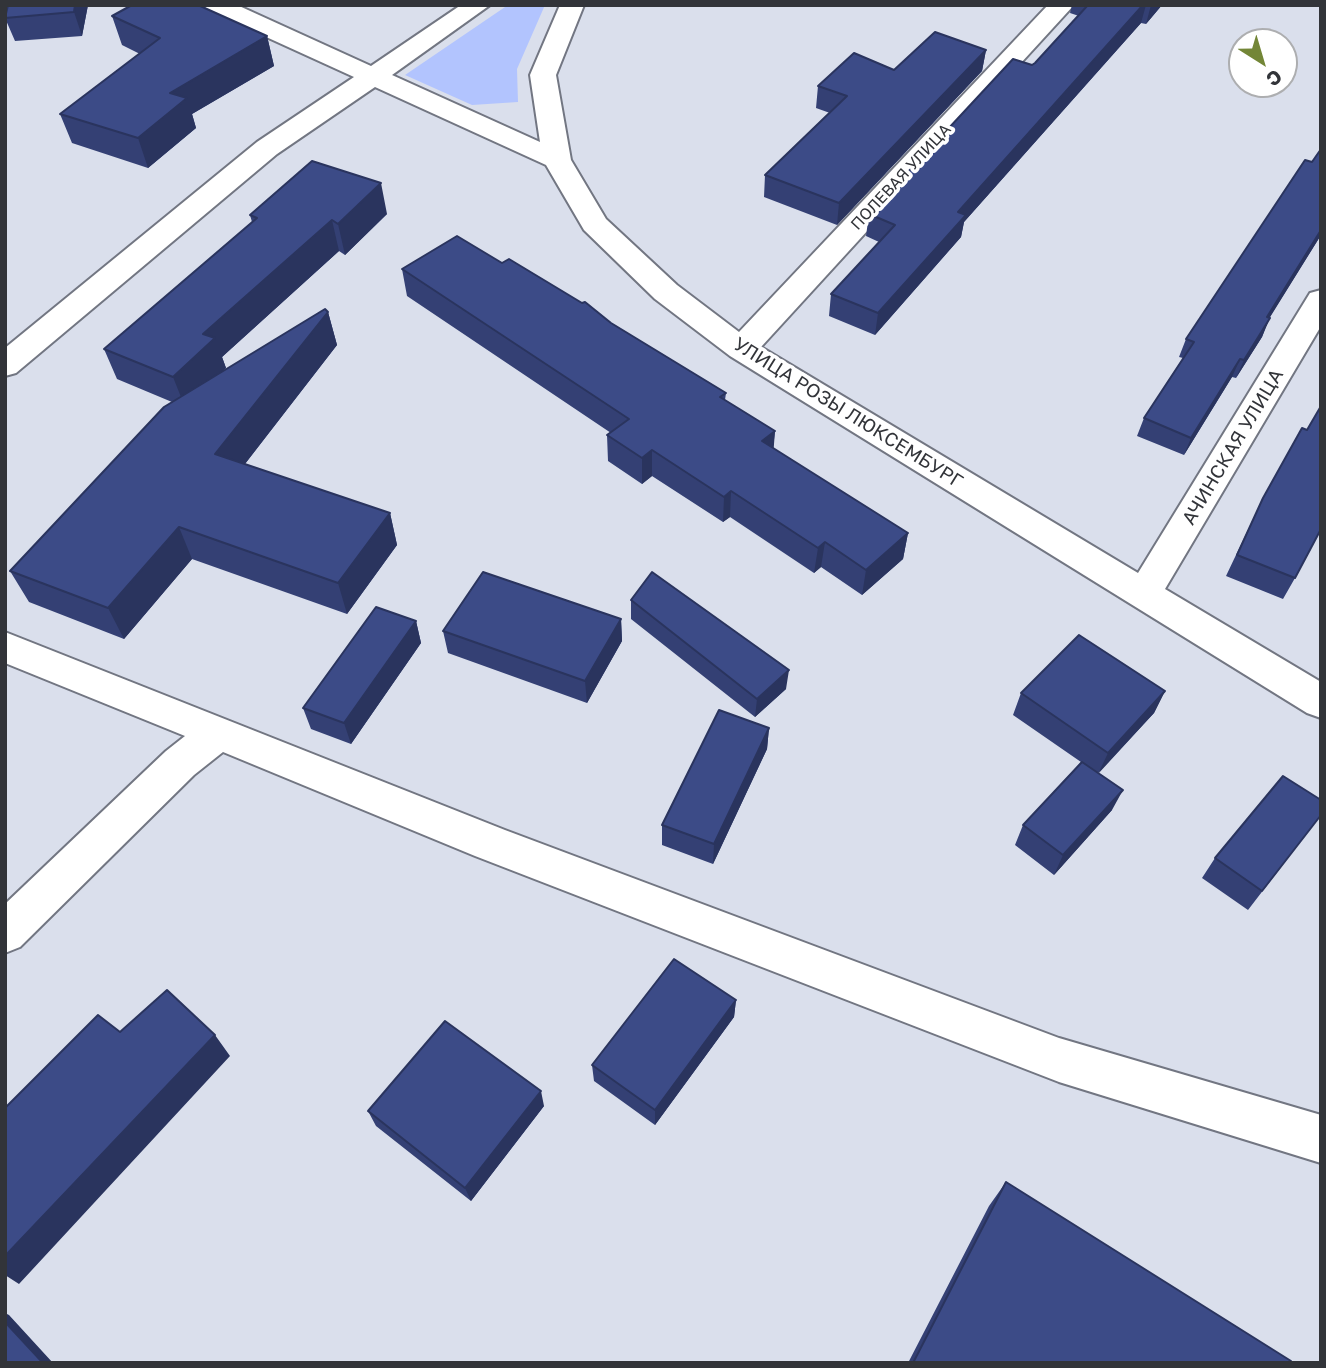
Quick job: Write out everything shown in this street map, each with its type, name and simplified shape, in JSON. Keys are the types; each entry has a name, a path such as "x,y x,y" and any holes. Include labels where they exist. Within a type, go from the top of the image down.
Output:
{"street":[{"path":"216,5 557,160"},
{"path":"5,365 267,148 478,5"},
{"name":"УЛИЦА РОЗЫ ЛЮКСЕМБУРГ","path":"572,5 543,75 557,160 594,223 666,292 741,349 1321,702"},
{"name":"ПОЛЕВАЯ УЛИЦА","path":"741,349 1062,5"},
{"name":"АЧИНСКАЯ УЛИЦА","path":"1144,593 1321,300"},
{"path":"5,647 490,843 1059,1060 1321,1139"},
{"path":"5,933 180,763 219,733"}],"shaded area":[{"path":"508,5 545,5 517,69 518,102 472,105 405,75"}],"building":[{"path":"8,5 75,5 74,12 5,18"},
{"path":"132,5 198,5 267,36 170,93 187,98 138,138 60,114 160,38 112,16"},
{"path":"1088,5 1143,5 958,212 966,215 878,313 831,294 895,225 869,214 1013,59 1032,65 1035,63"},
{"path":"935,32 986,50 839,203 765,175 847,96 818,86 854,53 894,70"},
{"path":"1321,149 1321,230 1267,317 1270,318 1244,360 1240,359 1191,438 1144,418 1194,342 1186,339 1305,160 1312,162"},
{"path":"312,161 381,183 338,224 332,220 203,334 215,338 173,377 104,349 257,218 250,215"},
{"path":"457,236 502,263 509,259 582,303 585,302 611,323 726,393 720,397 775,431 762,441 908,533 866,570 825,542 818,548 731,491 724,497 652,450 642,458 607,435 629,419 402,269"},
{"path":"325,309 328,312 215,454 390,513 338,583 179,527 108,608 10,571 164,407"},
{"path":"1321,406 1321,529 1295,578 1237,555 1263,498 1302,428 1307,430"},
{"path":"483,572 621,619 585,681 443,631"},
{"path":"652,572 789,670 757,699 631,600"},
{"path":"376,607 416,621 344,723 303,708"},
{"path":"1079,635 1165,691 1108,753 1021,693"},
{"path":"719,710 769,728 714,844 662,825"},
{"path":"1082,762 1123,790 1063,855 1023,825"},
{"path":"1283,776 1321,800 1321,815 1262,891 1215,858"},
{"path":"674,959 736,1000 655,1110 592,1065"},
{"path":"167,990 215,1035 5,1256 5,1108 98,1015 120,1032"},
{"path":"445,1021 541,1091 465,1188 368,1111"},
{"path":"1006,1182 1291,1361 1290,1363 913,1363"},
{"path":"5,1322 43,1363 5,1363"}]}
